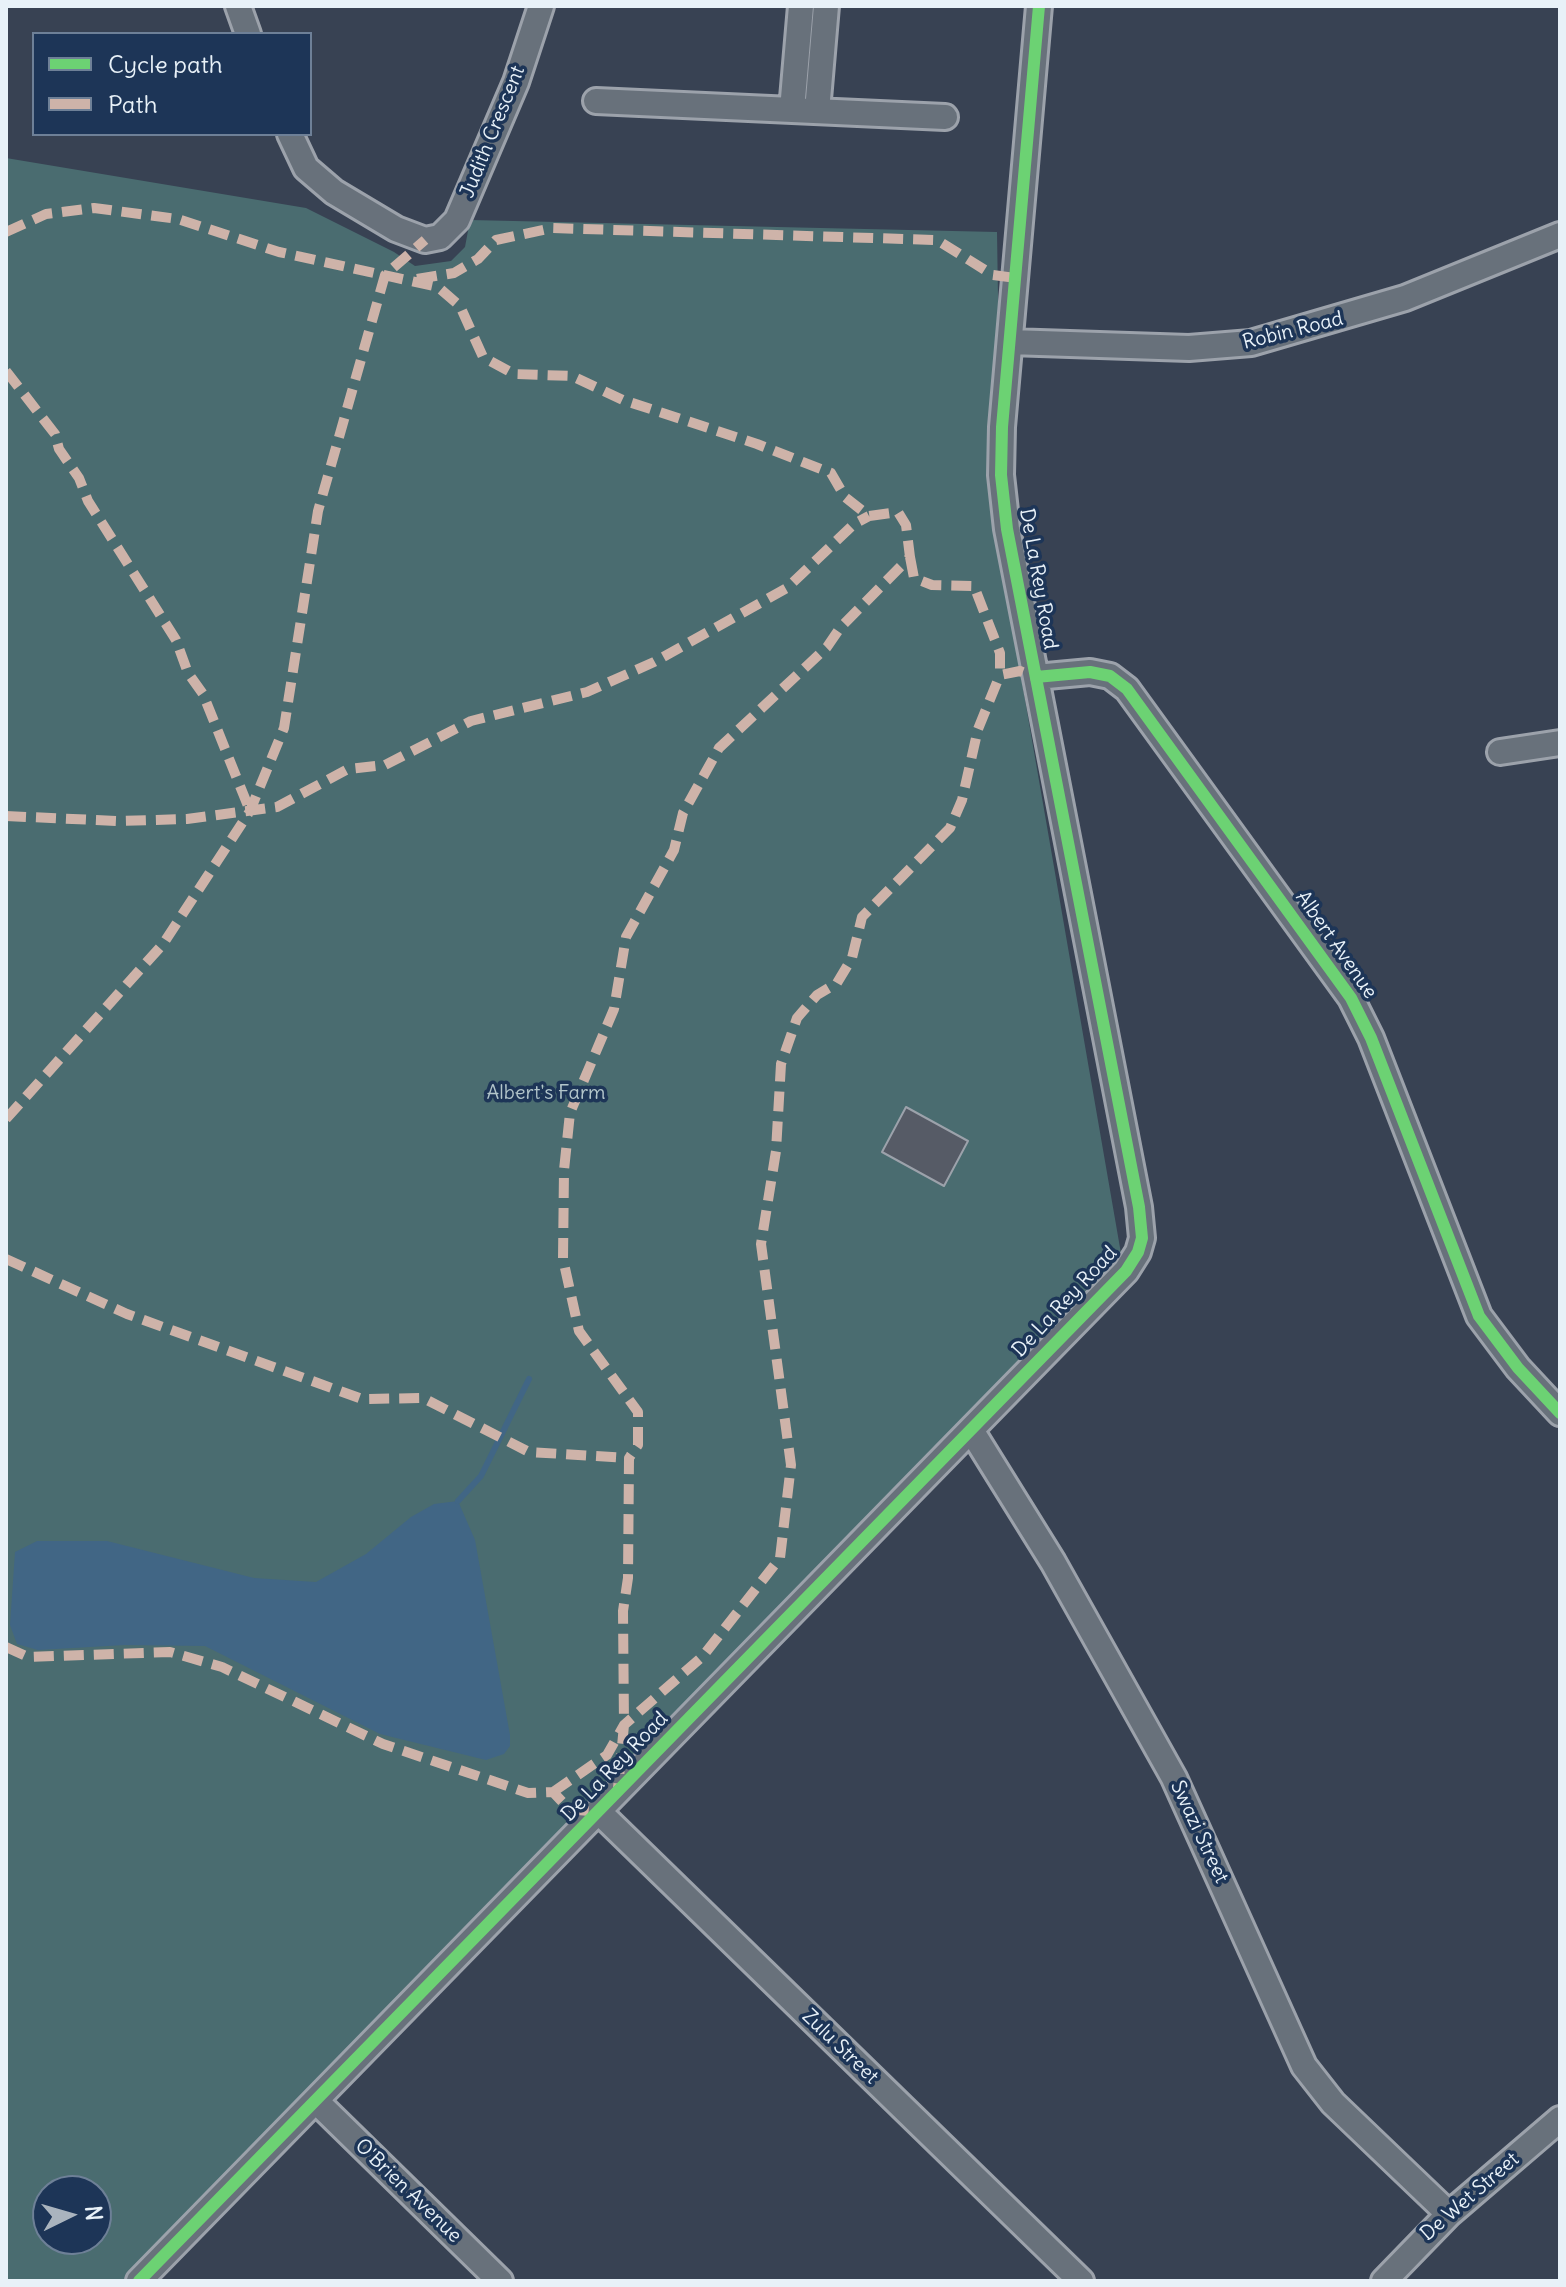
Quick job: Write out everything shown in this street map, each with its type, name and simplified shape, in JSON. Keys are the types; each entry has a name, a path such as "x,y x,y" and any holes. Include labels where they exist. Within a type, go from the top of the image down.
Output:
{"street":[{"path":"238,6 247,32"},
{"name":"Judith Crescent","path":"291,136 313,176 372,216 425,240 440,237 457,220 516,82 541,6"},
{"path":"792,110 801,6"},
{"path":"817,111 826,6"},
{"name":"De La Rey Road","path":"139,2281 1126,1271 1138,1252 1142,1238 1139,1207 1007,529 1001,475 1039,6"},
{"path":"795,69 820,71"},
{"path":"596,101 945,117"},
{"name":"Robin Road","path":"1010,342 1189,348 1251,343 1405,298 1560,235"},
{"name":"Albert Avenue","path":"1036,677 1090,672 1110,676 1127,689 1351,998 1371,1038 1479,1316 1518,1368 1560,1413"},
{"path":"1500,752 1560,743"},
{"name":"Swazi Street","path":"971,1430 1053,1562 1174,1778 1304,2066 1333,2103 1449,2214"},
{"name":"Zulu Street","path":"599,1812 1081,2281"},
{"name":"O'Brien Avenue","path":"316,2101 500,2281"},
{"name":"De Wet Street","path":"1384,2281 1449,2214 1560,2119"}],"green space":[{"name":"Albert's Farm","path":"6,158 306,208 394,252 415,266 451,261 465,247 470,220 997,232 999,361 989,492 1123,1265 129,2281 6,2281"}],"water":[{"path":"458,1501 475,1540 510,1735 510,1746 504,1754 486,1760 380,1734 205,1646 125,1645 38,1650 17,1644 10,1625 15,1552 37,1541 107,1541 254,1578 316,1582 366,1554 411,1517 434,1504"}],"building":[{"path":"906,1107 968,1141 944,1186 882,1152"}],"waterway":[{"path":"458,1501 481,1476 529,1379"}],"marked path":[{"path":"6,232 46,214 94,208 178,219 279,252 438,287 460,306 483,357 514,374 572,376 623,400 757,444 831,473 845,497 869,516 898,512 906,525 910,557 840,628 827,647 719,748 683,813 674,850 626,937 614,1009 570,1113 564,1170 563,1259 579,1331 638,1412 638,1445 629,1458 628,1578 623,1611 624,1725 618,1788"},
{"path":"417,279 454,273 478,259 496,240 552,228 937,240 993,275 1016,278"},
{"path":"6,1119 163,944 250,811 284,728 318,511 385,275 425,240"},
{"path":"6,371 55,434 59,449 79,478 88,501 176,640 188,673 203,694 250,811"},
{"path":"6,816 118,821 187,819 277,807 348,769 385,765 471,721 587,692 654,662 787,588 854,524 869,516"},
{"path":"910,557 914,578 932,585 974,586 1000,653 1000,675 1020,671 1036,677"},
{"path":"553,1792 607,1755 624,1725 703,1656 780,1558 791,1465 761,1244 776,1151 781,1064 797,1018 817,995 837,983 852,958 862,917 950,828 962,800 978,729 1000,675"},
{"path":"6,1259 127,1314 362,1399 423,1398 529,1452 629,1458"},
{"path":"6,1647 28,1657 170,1652 222,1667 383,1744 528,1793 553,1792 569,1809 599,1812"}],"cycle path":[{"path":"139,2281 1126,1271 1138,1252 1142,1238 1139,1207 1007,529 1001,475 1002,427 1039,6"},
{"path":"1036,677 1090,672 1110,676 1127,689 1351,998 1371,1038 1479,1316 1518,1368 1560,1413"}]}
